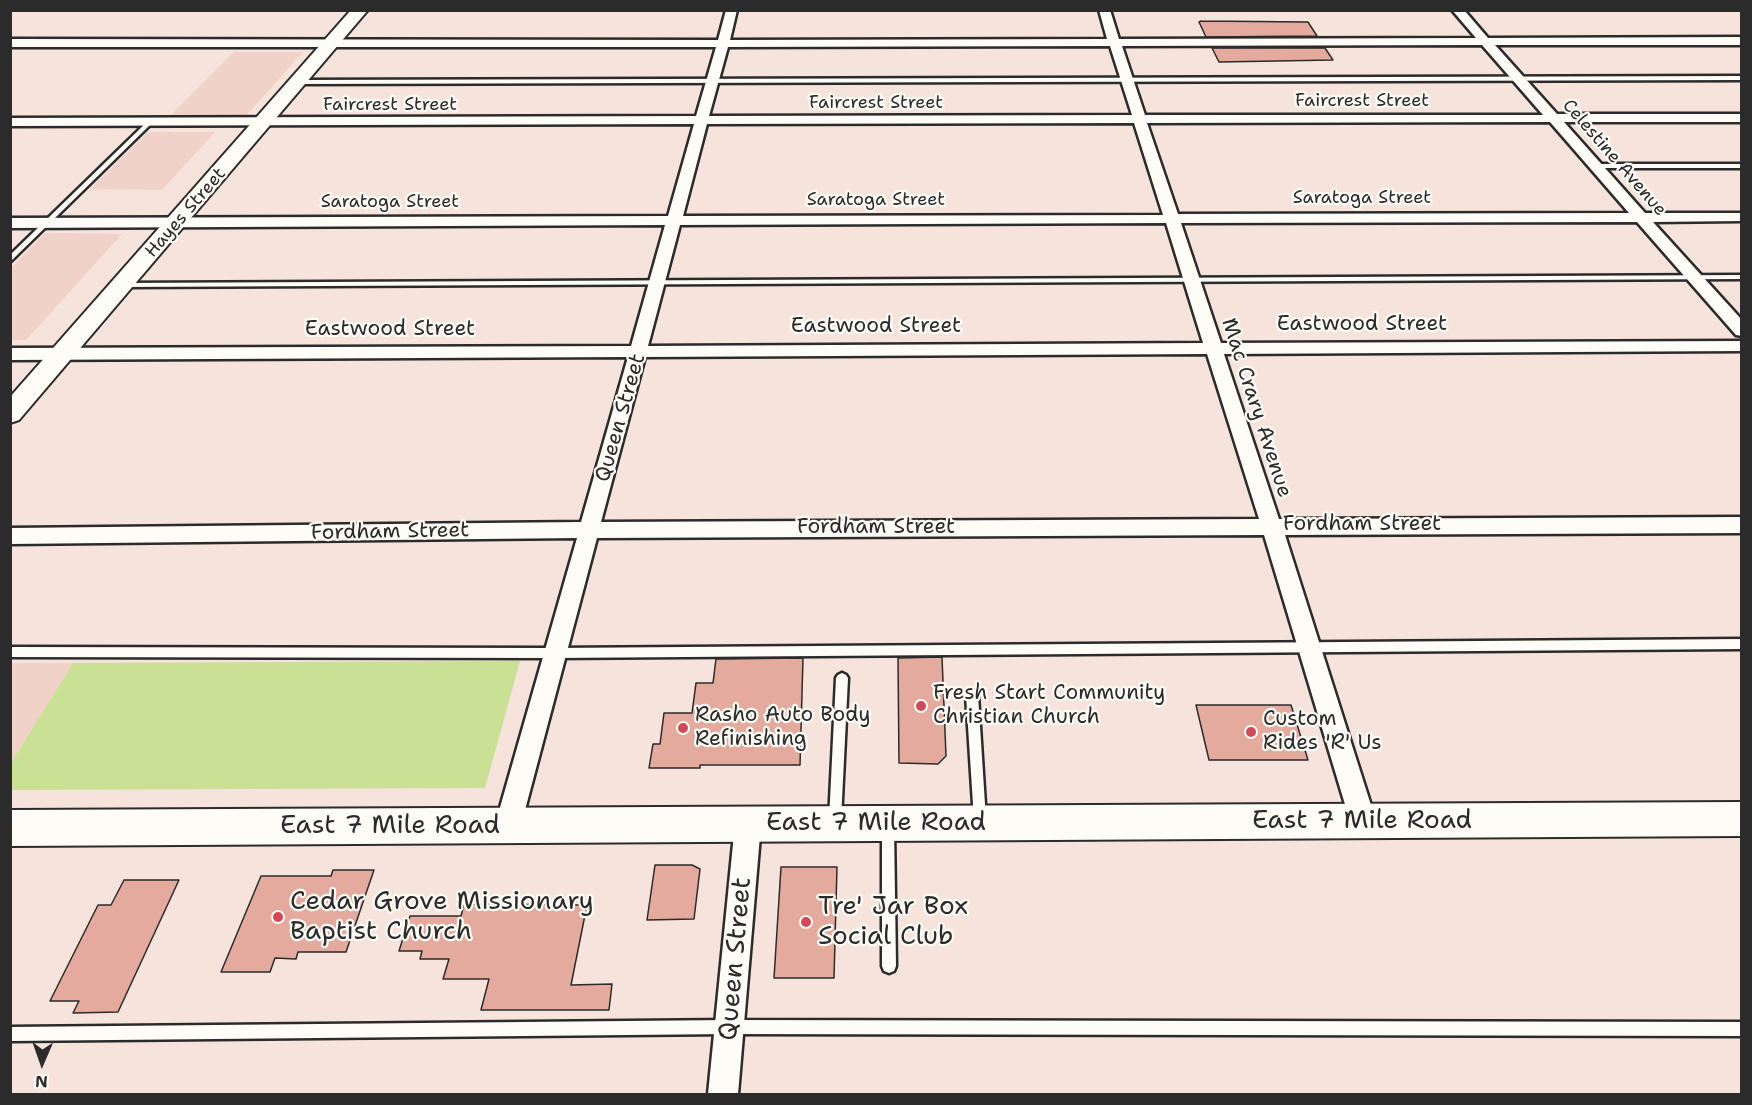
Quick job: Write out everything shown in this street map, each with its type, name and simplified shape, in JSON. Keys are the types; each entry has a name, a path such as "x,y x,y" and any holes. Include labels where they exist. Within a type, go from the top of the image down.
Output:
{"main road":[{"name":"Hayes Street","path":"10,414 178,223 360,10"},
{"name":"East 7 Mile Road","path":"10,828 1742,819"}],"street":[{"name":"Queen Street","path":"508,825 732,10"},
{"name":"Mac Crary Avenue","path":"1104,10 1311,648 1363,821"},
{"name":"Celestine Avenue","path":"1457,10 1742,331"},
{"path":"10,43 1742,40"},
{"name":"Faircrest Street","path":"10,122 1742,118"},
{"name":"Saratoga Street","path":"10,223 1742,217"},
{"name":"Eastwood Street","path":"10,354 1742,346"},
{"name":"Fordham Street","path":"10,536 1271,525 1742,525"},
{"name":"Queen Street","path":"723,1095 748,824"}],"lane":[{"path":"299,82 1742,78"},
{"path":"10,260 150,122"},
{"path":"1594,166 1742,166"},
{"path":"123,285 1742,277"},
{"path":"10,652 554,653 1742,644"},
{"path":"835,823 842,678"},
{"path":"972,695 980,823"},
{"path":"888,823 889,966"},
{"path":"10,1034 730,1028 1742,1029"}],"shaded area":[{"path":"234,52 303,52 245,117 170,116"},
{"path":"148,132 215,132 162,190 90,189"},
{"path":"45,233 122,234 26,340 11,340 11,268"},
{"path":"10,663 73,663 11,763"}],"green space":[{"path":"520,661 485,788 11,790 11,763 73,663"}],"building":[{"path":"1199,22 1308,22 1317,36 1206,37"},
{"path":"1212,48 1325,48 1333,60 1219,62"},
{"name":"Fresh Start Community Christian Church","path":"942,657 946,756 938,764 899,763 898,658"},
{"path":"803,658 800,765 700,765 700,768 649,768 653,744 660,744 664,713 692,713 696,683 713,683 716,659"},
{"name":"Custom Rides 'R' Us","path":"1196,705 1291,705 1308,760 1209,760"},
{"path":"655,865 692,865 700,869 694,919 647,920"},
{"name":"Tre' Jar Box Social Club","path":"781,867 837,867 834,978 774,978"},
{"name":"Cedar Grove Missionary Baptist Church","path":"333,870 374,870 346,952 298,952 296,959 275,958 270,972 221,972 261,876 331,876"},
{"path":"124,880 179,880 118,1012 73,1013 79,1001 50,1001 98,905 111,905"},
{"path":"464,904 587,905 571,985 612,984 609,1010 481,1010 489,979 443,979 449,959 420,959 422,951 399,951 410,916 461,916"}],"place":[{"name":"Fresh Start Community Christian Church","path":"921,706"},
{"name":"Rasho Auto Body Refinishing","path":"683,728"},
{"name":"Custom Rides 'R' Us","path":"1251,732"},
{"name":"Cedar Grove Missionary Baptist Church","path":"278,917"},
{"name":"Tre' Jar Box Social Club","path":"806,922"}]}
